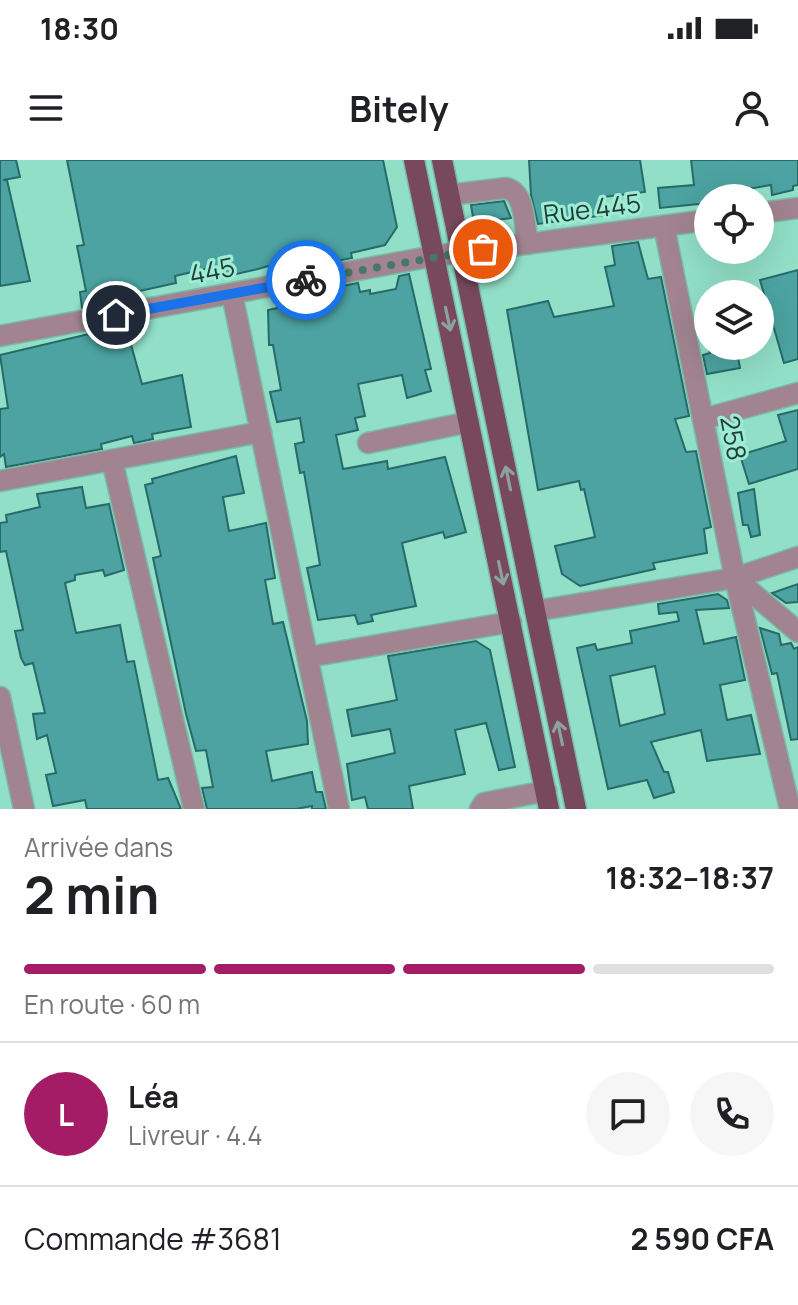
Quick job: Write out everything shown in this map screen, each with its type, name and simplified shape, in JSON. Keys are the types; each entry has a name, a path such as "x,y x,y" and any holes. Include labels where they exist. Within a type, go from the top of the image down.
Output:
{"main road":[{"path":"414,160 547,800"},
{"path":"442,160 576,809"}],"street":[{"path":"449,195 506,188 515,191 528,244"},
{"path":"774,211 798,208"},
{"name":"Rue 445","path":"434,256 694,222"},
{"name":"258","path":"664,226 735,578 790,809"},
{"name":"445","path":"0,336 434,256"},
{"path":"232,294 339,809"},
{"path":"703,419 798,393"},
{"path":"368,443 469,422"},
{"path":"0,481 261,432"},
{"path":"112,460 194,809"},
{"path":"535,611 735,578 798,557"},
{"path":"735,578 798,632"},
{"path":"308,657 511,622"},
{"path":"0,697 24,809"},
{"path":"480,809 484,803 547,800"}],"building":[{"path":"0,160 16,160 20,177 3,180 7,180 30,281 0,286"},
{"path":"67,160 383,160 397,227 385,245 351,253 352,258 310,266 307,250 279,254 279,263 258,269 223,277 212,276 209,268 175,276 176,283 99,300 100,304 82,308 80,292 86,291 77,246 84,245"},
{"path":"529,160 640,160 645,192 603,197 606,215 538,224 531,195"},
{"path":"691,160 798,160 798,185 793,186 793,190 774,195 774,184 694,185"},
{"path":"694,185 694,204 660,208 658,188"},
{"path":"504,201 511,218 474,223 471,205"},
{"path":"638,242 648,279 661,277 689,416 675,419 686,452 696,451 711,527 704,529 707,553 653,563 655,569 580,586 562,574 555,546 595,537 584,489 581,490 579,481 538,490 507,310 548,301 554,317 614,306 605,267 615,265 612,246"},
{"path":"798,270 798,359 784,363 774,328 774,280 760,280"},
{"path":"409,274 431,369 425,370 431,391 407,398 402,375 358,384 365,416 355,418 358,430 336,435 343,469 387,461 388,469 445,457 466,532 445,538 443,532 402,543 416,606 371,615 373,621 358,624 355,615 318,620 307,568 320,565 304,472 300,473 295,444 304,442 300,418 277,422 270,392 281,390 273,345 269,345 268,310 318,299 316,291 358,283 360,292 370,290 370,294 396,289 399,276"},
{"path":"106,330 107,334 119,331 128,334 142,384 182,375 191,427 152,434 153,439 134,443 132,436 101,444 102,449 6,467 4,454 0,457 0,409 8,408 0,355"},
{"path":"704,360 739,360 740,368 707,374"},
{"path":"798,410 798,469 749,484 740,455 786,441 778,415"},
{"path":"236,456 244,493 223,497 229,531 266,523 275,578 265,580 273,624 283,622 307,721 308,744 266,751 272,781 312,772 316,792 322,792 326,809 312,809 312,806 296,809 207,809 202,788 213,787 206,750 196,751 186,714 153,558 161,556 145,485 153,483 152,479"},
{"path":"82,487 86,508 109,504 124,570 105,576 103,570 75,575 75,580 65,583 76,633 120,625 127,662 134,661 158,780 168,778 181,809 87,809 85,800 53,806 46,775 56,773 47,735 37,739 33,714 45,713 33,663 25,665 21,658 15,631 23,630 6,551 0,552 0,523 7,522 6,515 40,507 37,494"},
{"path":"754,489 760,535 751,537 748,525 743,525 738,493"},
{"path":"798,584 798,602 786,603 772,593"},
{"path":"718,594 727,600 729,608 696,610 704,644 736,637 745,680 720,685 727,720 751,715 760,754 707,761 701,730 651,742 664,772 668,772 674,792 654,798 647,780 608,789 577,648 595,644 597,650 632,643 630,631 679,621 677,612 659,614 658,604","holes":["655,666 665,714 620,726 610,676"]},
{"path":"760,628 779,634 781,645 791,643 794,649 798,647 798,739 791,740 777,673 772,674"},
{"path":"476,641 490,650 515,767 499,770 486,723 455,730 465,774 409,786 413,809 368,809 365,797 352,800 347,764 395,753 390,729 352,736 347,710 397,700 388,656"}],"way so far":[{"path":"306,280 483,249"}],"route":[{"path":"116,315 306,280"}]}
